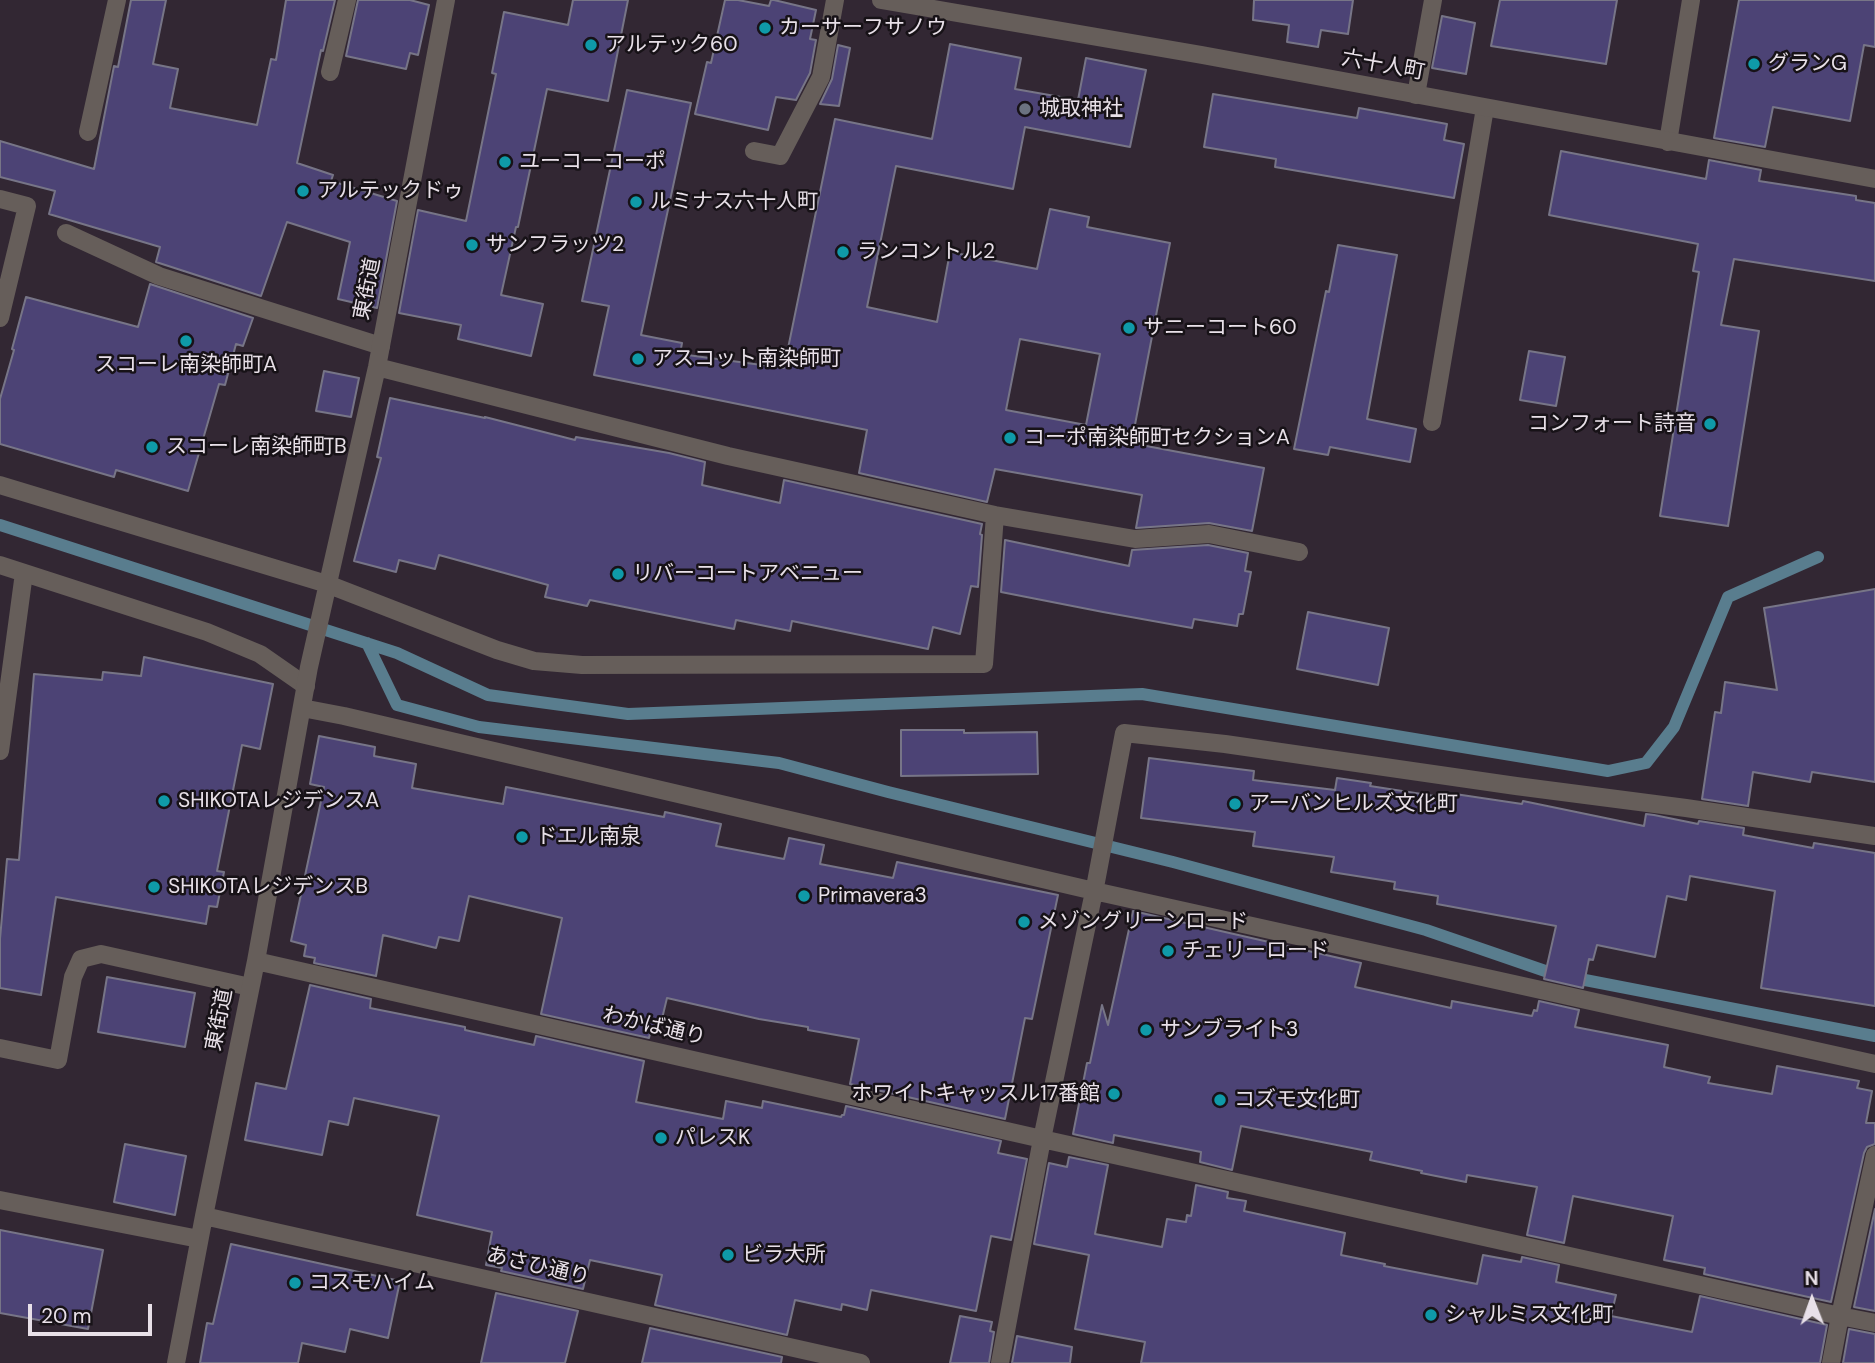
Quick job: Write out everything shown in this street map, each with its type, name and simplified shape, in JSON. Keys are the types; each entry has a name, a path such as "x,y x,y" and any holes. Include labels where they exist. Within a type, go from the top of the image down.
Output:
{"street":[{"path":"88,132 117,0"},
{"path":"330,72 347,0"},
{"name":"東街道","path":"176,1363 256,961 309,667 377,367 446,0"},
{"path":"754,151 780,156 821,78 835,0"},
{"name":"六十人町","path":"881,0 1202,55 1668,142 1874,175"},
{"path":"1416,95 1433,0"},
{"path":"1668,142 1691,0"},
{"path":"1432,422 1485,107"},
{"path":"0,199 27,206 0,318"},
{"path":"66,233 159,275 381,346"},
{"path":"377,367 728,456 995,515 1135,539 1209,534 1299,552"},
{"path":"0,485 498,650 534,661 582,665 984,664 995,515"},
{"path":"0,565 207,632 260,654 306,686"},
{"path":"0,751 24,573"},
{"path":"302,708 385,725 1094,891 1875,1064"},
{"path":"1000,1363 1124,733 1263,749 1875,836"},
{"path":"0,1048 58,1060 73,977 81,959 101,954 250,986"},
{"name":"わかば通り","path":"256,961 1042,1139 1875,1323"},
{"path":"1831,1363 1875,1155"},
{"path":"0,1200 200,1239"},
{"name":"あさひ通り","path":"204,1216 861,1363"}],"building":[{"path":"131,0 166,0 153,64 178,69 170,108 257,125 271,59 276,60 286,0 335,0 323,51 321,50 297,163 333,175 331,181 397,201 377,308 338,299 350,242 287,222 261,296 156,262 160,247 49,214 55,191 0,177 0,141 94,169 114,66 118,67"},
{"path":"358,0 410,0 429,5 418,55 410,53 406,69 346,56"},
{"path":"573,0 628,0 608,101 547,89 501,295 543,304 531,356 458,339 461,325 399,313 418,210 466,221 496,74 492,73 504,12 568,25"},
{"path":"725,0 769,6 771,0 774,0 816,10 810,39 816,40 810,73 796,100 776,97 768,130 695,114 707,62 711,63"},
{"path":"1254,0 1353,0 1348,34 1321,30 1318,47 1287,42 1289,25 1253,20"},
{"path":"1500,0 1617,0 1606,64 1491,46"},
{"path":"1739,0 1875,0 1875,47 1864,45 1850,121 1773,107 1765,147 1714,138"},
{"path":"1442,16 1475,23 1466,74 1432,68"},
{"path":"950,44 1021,58 1015,89 1078,100 1086,58 1146,70 1130,147 1025,127 1013,189 896,166 867,307 937,322 950,252 1037,269 1050,209 1089,217 1087,227 1170,243 1133,435 1143,437 1141,445 1264,468 1252,531 1209,523 1136,528 1142,495 995,469 987,502 859,473 867,430 594,375 609,306 582,301 627,90 691,103 641,335 682,343 680,354 784,368 835,119 932,139","holes":["1020,339 1100,354 1086,425 1006,410"]},
{"path":"838,45 850,48 839,106 820,104 832,79"},
{"path":"1213,94 1357,118 1359,108 1447,124 1444,140 1464,144 1454,198 1275,167 1276,159 1204,147"},
{"path":"1561,151 1706,179 1709,160 1761,170 1759,181 1856,196 1856,200 1875,203 1875,281 1734,259 1721,325 1759,331 1728,526 1660,516 1699,272 1693,271 1698,244 1549,215"},
{"path":"1338,245 1397,255 1367,419 1416,429 1410,462 1330,447 1328,455 1294,449"},
{"path":"150,284 253,318 243,346 236,344 225,385 219,384 188,491 116,470 114,477 0,444 0,399 26,297 138,327"},
{"path":"1529,351 1565,357 1556,406 1520,400"},
{"path":"324,371 359,378 351,417 316,411"},
{"path":"390,398 485,417 575,440 576,437 705,462 702,485 780,503 784,480 982,524 978,587 971,586 960,634 933,627 928,649 792,621 790,631 736,620 734,629 590,600 587,606 545,597 548,585 439,555 435,569 399,560 396,572 354,561 381,458 377,457"},
{"path":"1005,540 1129,566 1132,550 1208,545 1248,553 1245,571 1251,572 1243,614 1239,614 1237,626 1194,619 1192,628 1001,592"},
{"path":"1875,589 1875,782 1812,772 1810,782 1753,772 1748,806 1702,799 1715,712 1721,713 1725,682 1777,690 1764,608"},
{"path":"1308,612 1389,628 1378,685 1297,669"},
{"path":"144,657 273,684 260,749 242,745 217,871 224,872 217,907 209,906 206,924 56,897 41,995 0,988 0,939 7,859 19,860 34,674 102,680 103,672 141,676"},
{"path":"901,730 1037,732 1038,774 901,776"},
{"path":"319,736 375,747 374,756 416,764 412,788 503,804 506,787 664,817 665,812 721,824 716,846 784,859 789,838 824,845 820,864 893,878 897,862 1058,895 1032,1019 1025,1018 1005,1119 850,1084 859,1039 808,1030 808,1027 667,998 659,1031 651,1029 649,1038 541,1014 562,918 469,896 459,941 439,937 436,948 383,935 376,976 314,963 315,958 304,956 306,945 291,941 324,787 310,784"},
{"path":"1149,758 1254,771 1253,780 1335,790 1337,778 1454,799 1455,794 1522,804 1523,801 1644,826 1646,814 1654,815 1698,824 1699,821 1744,828 1743,835 1813,848 1814,843 1875,853 1875,1006 1761,988 1775,891 1690,876 1686,900 1667,896 1655,957 1597,945 1593,960 1589,959 1583,988 1544,979 1556,926 1437,904 1438,896 1394,889 1395,882 1331,872 1334,857 1253,846 1255,832 1141,818"},
{"path":"1133,911 1361,963 1355,987 1451,1008 1452,1001 1532,1016 1534,1010 1537,1011 1539,1001 1579,1010 1575,1027 1668,1045 1664,1067 1710,1077 1708,1083 1772,1094 1777,1066 1859,1081 1857,1088 1872,1091 1866,1123 1875,1123 1875,1144 1867,1147 1864,1153 1831,1302 1704,1274 1705,1268 1664,1260 1673,1216 1573,1196 1564,1243 1527,1235 1537,1187 1467,1175 1466,1182 1421,1173 1422,1171 1370,1160 1372,1152 1241,1126 1232,1170 1200,1162 1201,1152 1114,1135 1113,1143 1073,1134 1102,1005 1108,1025"},
{"path":"107,977 195,993 185,1047 98,1032"},
{"path":"310,985 371,999 370,1008 465,1027 465,1030 534,1045 536,1036 644,1061 636,1102 723,1119 726,1101 762,1108 763,1101 841,1117 846,1106 1001,1141 998,1153 1027,1159 1011,1240 991,1236 976,1311 871,1290 867,1310 842,1304 841,1310 795,1300 787,1335 655,1305 662,1275 590,1260 583,1289 501,1271 502,1268 486,1265 492,1232 417,1215 439,1116 354,1098 348,1125 329,1121 322,1155 245,1140 256,1083 286,1089"},
{"path":"125,1144 186,1156 175,1215 114,1202"},
{"path":"1069,1157 1108,1165 1095,1234 1162,1247 1167,1219 1186,1222 1187,1215 1191,1216 1196,1185 1228,1192 1227,1198 1246,1201 1244,1211 1345,1233 1341,1255 1385,1264 1384,1266 1477,1284 1483,1255 1521,1262 1522,1257 1559,1265 1556,1282 1616,1295 1611,1316 1692,1332 1700,1296 1827,1325 1820,1363 1141,1363 1145,1342 1075,1329 1089,1255 1034,1244 1049,1163 1067,1167"},
{"path":"1875,1209 1875,1311 1854,1307"},
{"path":"0,1230 103,1250 88,1329 0,1313"},
{"path":"231,1244 400,1281 388,1338 350,1329 345,1352 302,1343 298,1363 200,1363 207,1323 213,1324"},
{"path":"496,1293 578,1311 565,1363 481,1363"},
{"path":"960,1316 992,1322 990,1331 994,1332 989,1363 950,1363"},
{"path":"650,1328 782,1357 781,1363 642,1363"},
{"path":"1849,1329 1875,1334 1875,1363 1843,1363"},
{"path":"1017,1336 1072,1347 1070,1363 1012,1363"}],"waterway":[{"path":"0,525 397,653 488,695 628,714 1142,694 1608,771 1646,763 1674,727 1728,597 1818,557"},
{"path":"367,643 397,705 479,727 779,763 1173,862 1426,930 1554,974 1875,1036"}],"place":[{"name":"カーサーフサノウ","path":"765,28"},
{"name":"アルテック60","path":"591,45"},
{"name":"グランG","path":"1754,64"},
{"name":"城取神社","path":"1025,109"},
{"name":"ユーコーコーポ","path":"505,162"},
{"name":"アルテックドゥ","path":"303,191"},
{"name":"ルミナス六十人町","path":"636,202"},
{"name":"サンフラッツ2","path":"472,245"},
{"name":"ランコントル2","path":"843,252"},
{"name":"サニーコート60","path":"1129,328"},
{"name":"スコーレ南染師町A","path":"186,341"},
{"name":"アスコット南染師町","path":"638,359"},
{"name":"コンフォート詩音","path":"1710,424"},
{"name":"コーポ南染師町セクションA","path":"1010,438"},
{"name":"スコーレ南染師町B","path":"152,447"},
{"name":"リバーコートアベニュー","path":"618,574"},
{"name":"SHIKOTAレジデンスA","path":"164,801"},
{"name":"アーバンヒルズ文化町","path":"1235,804"},
{"name":"ドエル南泉","path":"522,837"},
{"name":"SHIKOTAレジデンスB","path":"154,887"},
{"name":"Primavera3","path":"804,896"},
{"name":"メゾングリーンロード","path":"1024,922"},
{"name":"チェリーロード","path":"1168,951"},
{"name":"サンブライト3","path":"1146,1030"},
{"name":"ホワイトキャッスル17番館","path":"1114,1094"},
{"name":"コズモ文化町","path":"1220,1100"},
{"name":"パレスK","path":"661,1138"},
{"name":"ビラ大所","path":"728,1255"},
{"name":"コスモハイム","path":"295,1283"},
{"name":"シャルミス文化町","path":"1431,1315"}]}
